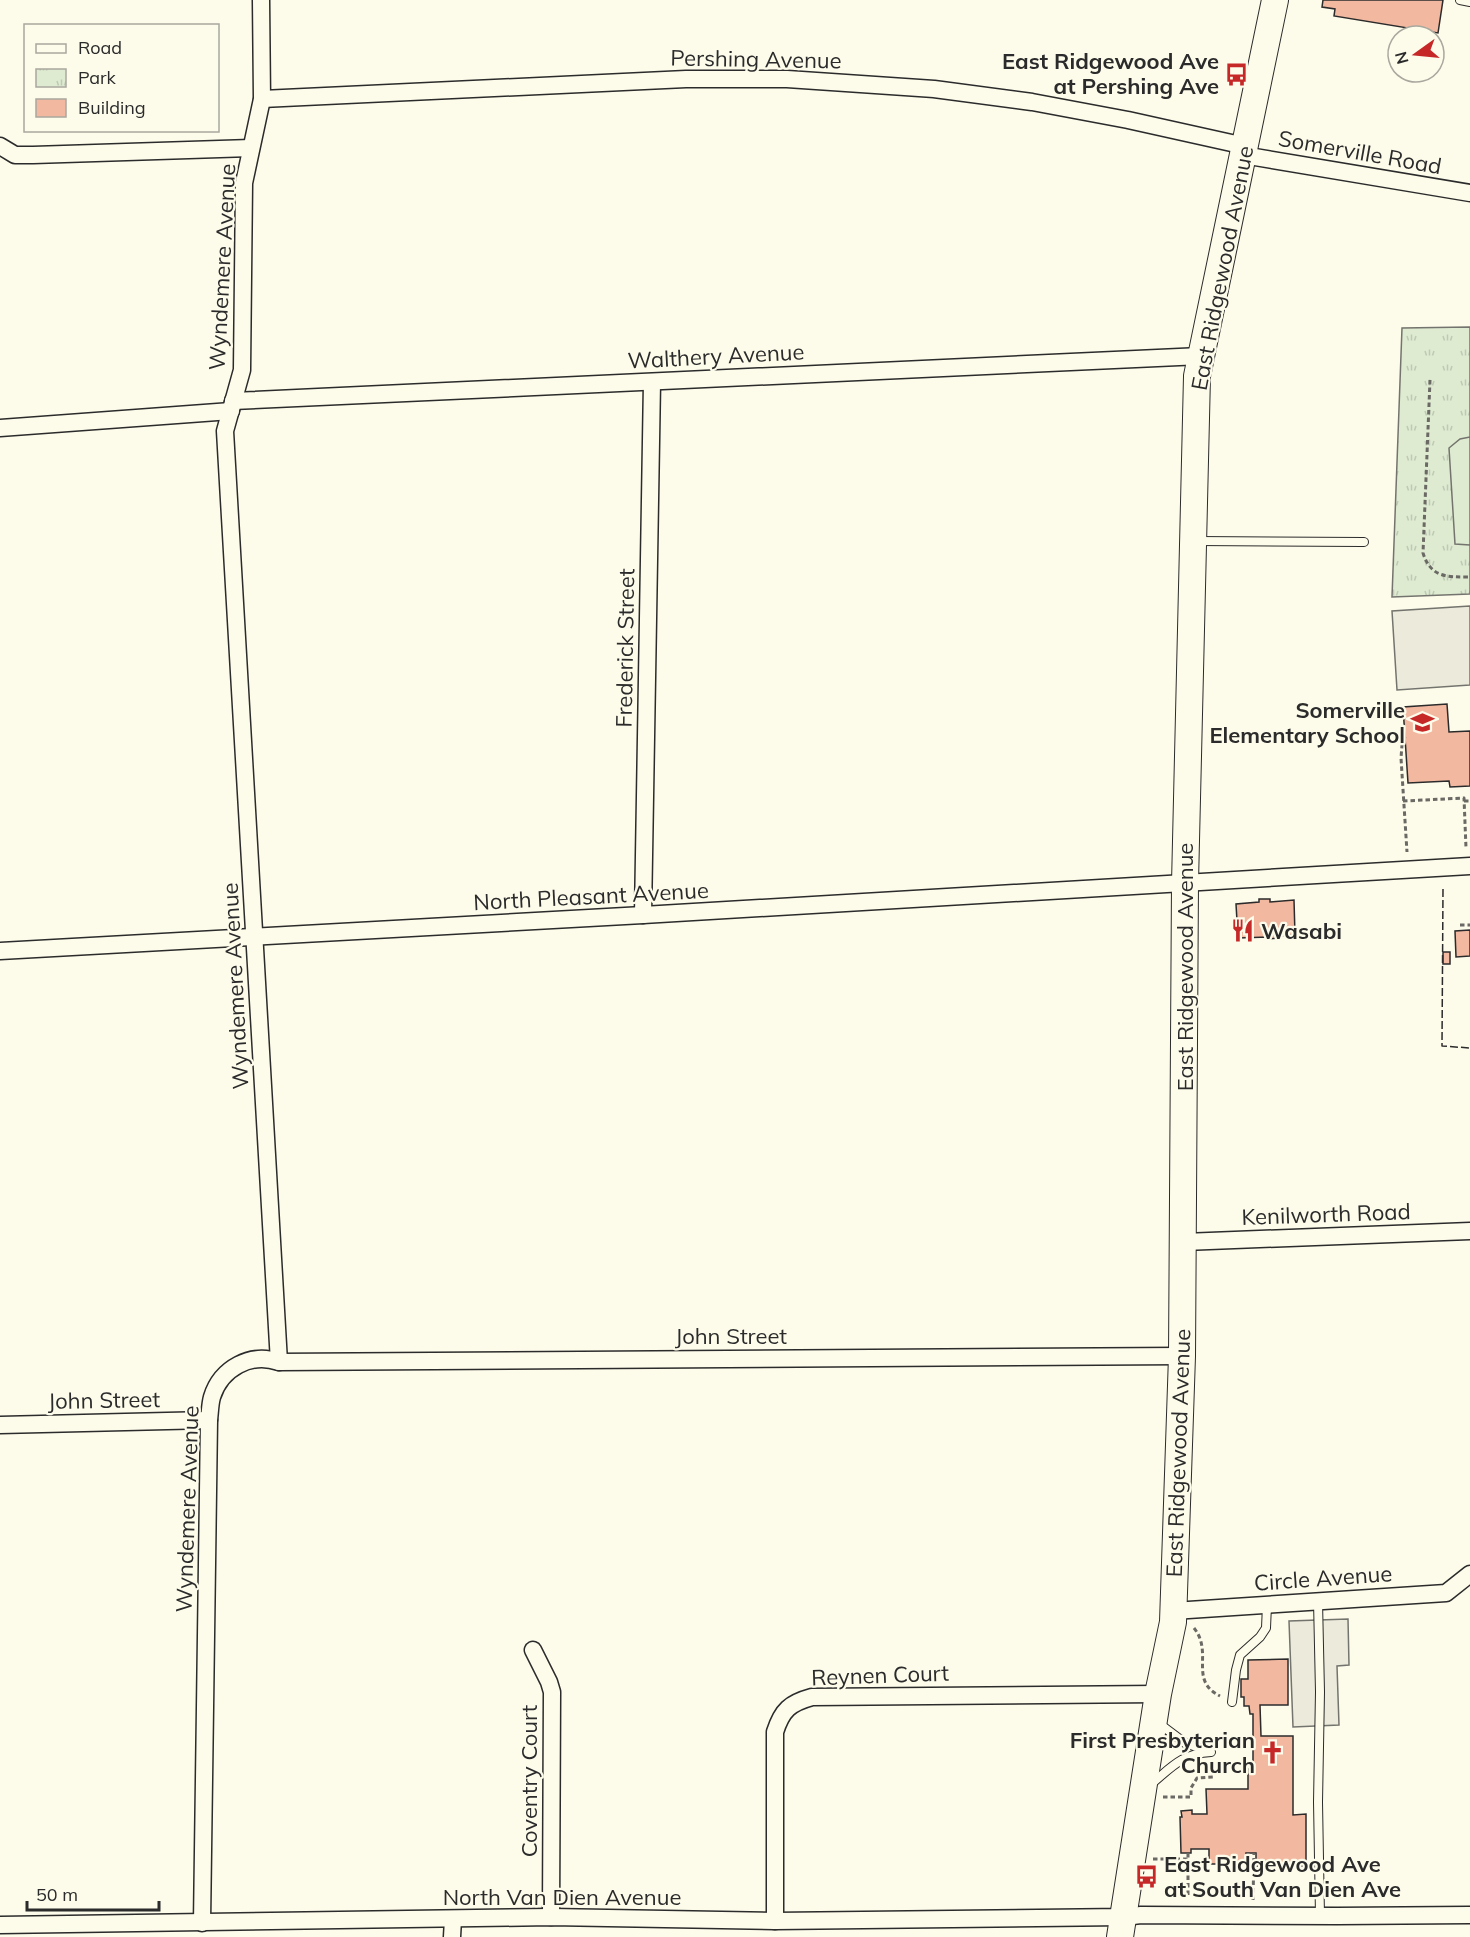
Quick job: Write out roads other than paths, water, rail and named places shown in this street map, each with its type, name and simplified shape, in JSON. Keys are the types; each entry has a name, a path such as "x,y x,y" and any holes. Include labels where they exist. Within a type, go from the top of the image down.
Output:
{"main road":[{"name":"East Ridgewood Avenue","path":"1122,1927 1151,1794 1154,1720 1158,1694 1173,1622 1182,1618 1185,883 1197,376 1275,0"}],"street":[{"name":"Wyndemere Avenue","path":"202,1923 209,1420 212,1398 218,1382 229,1371 244,1362 258,1359 279,1362 225,431 242,370 244,183 262,99 261,0"},
{"name":"Pershing Avenue","path":"262,99 686,79 787,79 934,89 1032,102 1128,120 1244,151"},
{"path":"0,146 15,155 251,148"},
{"name":"Somerville Road","path":"1244,151 1470,193"},
{"name":"Walthery Avenue","path":"0,428 232,406 652,382 1201,356"},
{"name":"Frederick Street","path":"643,915 652,382"},
{"name":"North Pleasant Avenue","path":"0,951 1470,866"},
{"name":"Kenilworth Road","path":"1184,1242 1470,1231"},
{"name":"John Street","path":"279,1362 1182,1356"},
{"name":"John Street","path":"0,1425 209,1420"},
{"name":"Circle Avenue","path":"1182,1618 1267,1605 1446,1593 1470,1574"},
{"name":"Coventry Court","path":"533,1650 552,1692 551,1917"},
{"name":"Reynen Court","path":"775,1921 775,1732 778,1720 786,1709 797,1701 812,1697 1158,1694"},
{"name":"North Van Dien Avenue","path":"0,1925 126,1930 202,1923 551,1917 1122,1927 1141,1915 1470,1915"},
{"path":"452,1937 453,1919"}],"lane":[{"path":"1460,0 1470,2"},
{"path":"1193,541 1364,542"},
{"path":"1318,1601 1320,1916"},
{"path":"1232,1702 1240,1655 1260,1637 1266,1628 1267,1605"},
{"path":"1151,1794 1184,1758 1196,1753 1211,1752 1185,1743 1154,1720"}],"place":[{"name":"East Ridgewood Ave at Pershing Ave","path":"1237,74"},
{"name":"Somerville Elementary School","path":"1423,723"},
{"name":"Wasabi","path":"1243,931"},
{"name":"First Presbyterian Church","path":"1273,1753"},
{"name":"East Ridgewood Ave at South Van Dien Ave","path":"1146,1877"}]}
